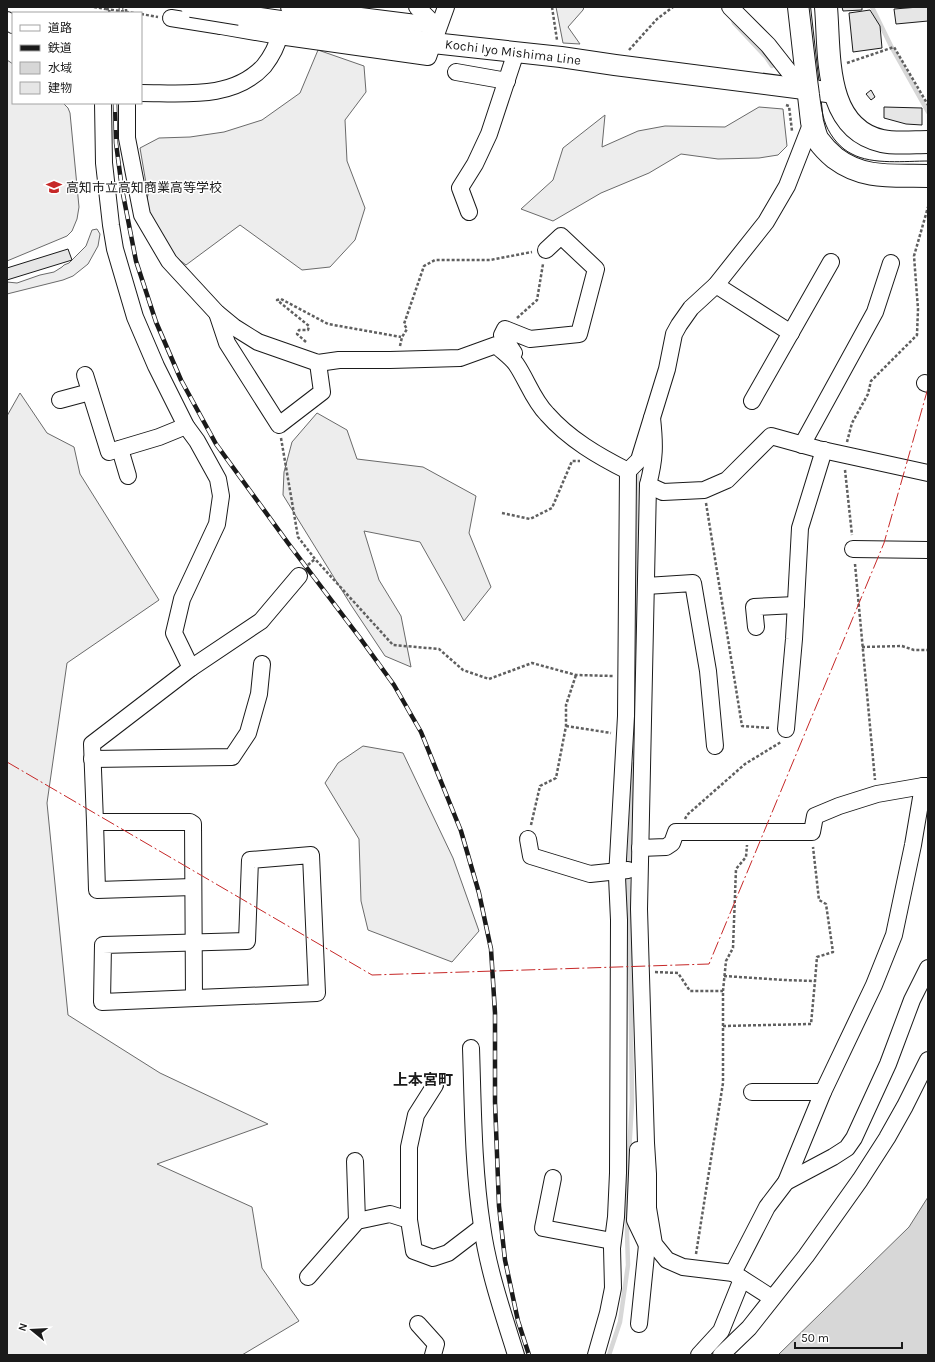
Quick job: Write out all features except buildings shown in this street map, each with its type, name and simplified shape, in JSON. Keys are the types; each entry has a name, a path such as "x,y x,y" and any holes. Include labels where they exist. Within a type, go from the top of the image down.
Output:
{"highway":[{"path":"799,7 812,122 818,138 829,153 844,165 859,172 878,175 928,176"},
{"path":"826,7 827,45 835,93 842,112 851,125 869,137 883,141 928,142"}],"main road":[{"name":"Kochi Iyo Mishima Line","path":"191,7 434,34 516,52 615,65 807,82 835,93"}],"street":[{"path":"289,7 319,9 434,34"},
{"path":"417,7 429,19 434,34"},
{"path":"171,18 279,36 428,57 434,34 446,7"},
{"path":"730,7 768,45 790,73 798,75 807,82"},
{"path":"221,26 232,11"},
{"path":"142,93 213,92 240,84 256,74 267,62 278,44 279,36"},
{"path":"469,212 460,188 475,164 489,134 516,52"},
{"path":"456,72 507,81"},
{"path":"103,104 104,163 111,225 115,249 135,317 156,366 186,426 197,441 218,479 221,496 217,524 182,599 174,633 191,668"},
{"path":"127,104 127,138 142,215 169,261 217,313 234,327 258,342 318,363 339,360 460,358 496,345 516,363 536,400 546,414 580,444 628,471"},
{"path":"596,1355 608,1313 613,1288 612,1241 617,1217 619,1068 626,870 625,677 628,471 639,460 667,369 674,334 684,316 716,285 766,222 787,186 812,122"},
{"path":"536,400 538,387 502,335 505,329 530,339 579,334 596,269 561,236 546,250"},
{"path":"752,401 831,262"},
{"path":"802,445 875,312 891,262"},
{"path":"716,285 791,333"},
{"path":"217,313 227,343 279,425 322,392 318,363"},
{"path":"85,376 109,452 159,437 186,426"},
{"path":"60,400 90,392"},
{"path":"639,1324 650,1245 639,909 648,485 654,464 655,450 652,418"},
{"path":"648,485 663,492 704,490 727,480 771,436 802,445 928,473"},
{"path":"120,449 128,476"},
{"path":"786,730 796,605 800,528 824,450"},
{"path":"854,549 928,550"},
{"path":"193,888 97,890 92,744 191,668 261,621 299,576"},
{"path":"646,586 693,583 708,671 715,746"},
{"path":"756,627 754,607 796,605"},
{"path":"92,760 232,757 248,733 258,694 262,664"},
{"path":"640,848 666,847 672,843 676,832 812,832 815,816 839,806 877,794 926,786 894,935 874,985 822,1092 786,1182 767,1207 737,1276 721,1331 699,1355"},
{"path":"626,870 640,816"},
{"path":"95,822 190,822 193,824 194,998"},
{"path":"528,839 531,856 590,874 626,870"},
{"path":"311,855 317,993 194,998 102,1002 103,945 247,941 250,860 311,855"},
{"path":"786,1182 847,1148 888,1064 912,1000 928,968"},
{"path":"471,1048 475,1161 482,1227 492,1278 516,1355"},
{"path":"721,1355 749,1328 806,1256 860,1180 887,1138 928,1060"},
{"path":"435,1085 416,1115 409,1147 409,1220 414,1251 433,1258 448,1253 482,1227"},
{"path":"752,1092 822,1092"},
{"path":"646,1106 638,1146 634,1220 650,1245 667,1260 683,1267 737,1276 772,1298"},
{"path":"355,1161 357,1221"},
{"path":"553,1178 543,1228 612,1241"},
{"path":"308,1277 357,1221 390,1214 409,1220"},
{"path":"617,1217 634,1220"},
{"path":"418,1324 436,1344 433,1355"}],"path":[{"path":"94,7 126,12 126,7"},
{"path":"552,7 561,57"},
{"path":"615,65 657,19 673,7"},
{"path":"831,69 894,47 928,105"},
{"path":"877,794 854,549 843,454 852,422 868,394 871,381 917,335 918,309 914,256 928,207"},
{"path":"398,360 402,337 407,329 404,324 424,266 435,260 490,260 546,250 537,300 505,329"},
{"path":"308,343 297,334 299,330 308,330 308,326 277,300 281,299 328,324 402,337"},
{"path":"279,425 298,537 315,559 393,645 439,649 463,670 489,679 532,663 576,675 625,677"},
{"path":"502,513 530,519 544,513 552,508 572,461 587,462 604,458"},
{"path":"679,832 687,815 744,764 787,738 786,730 742,726 704,490"},
{"path":"862,647 902,646 914,650 928,650"},
{"path":"528,839 540,786 556,778 566,726 566,705 576,675"},
{"path":"566,726 625,735"},
{"path":"693,1268 723,1082 724,976 726,961 733,948 736,869 746,857 747,832"},
{"path":"723,1026 811,1024 817,957 833,952 826,904 819,900 812,832"},
{"path":"641,972 678,973 690,991 723,991"},
{"path":"724,976 815,981"}],"shaded area":[{"path":"556,7 584,7 568,27 580,44 563,43"},
{"path":"318,50 364,66 366,92 345,120 347,161 365,208 355,240 330,267 302,270 240,225 186,265 153,239 142,215 148,195 140,148 159,138 190,137 224,132 262,120 300,93"},
{"path":"7,60 12,63 12,104 64,104 68,108 70,113 79,207 77,219 72,231 67,236 7,261"},
{"path":"759,107 783,109 787,146 778,155 759,158 718,159 681,154 649,173 601,193 553,221 521,209 553,180 563,148 605,115 602,147 638,131 665,126 725,127"},
{"path":"97,229 100,234 98,246 88,264 73,276 63,280 7,294 7,282 17,283 54,272 69,263 86,246 92,230"},
{"path":"20,393 47,433 74,447 80,474 159,600 67,663 47,803 68,1015 160,1073 268,1124 157,1164 252,1207 262,1268 299,1321 242,1355 7,1355 7,416"},
{"path":"317,413 347,430 357,459 423,467 476,496 469,533 491,587 464,621 420,542 364,531 379,580 401,616 411,667 385,656 351,605 283,495 284,472 292,442"},
{"path":"363,746 403,753 453,858 479,931 452,962 368,930 361,901 359,839 325,783 338,763"}],"water":[{"path":"928,1197 928,1355 778,1355 909,1227"}],"waterway":[{"path":"872,7 892,48 928,112"},
{"path":"732,17 734,23 766,57 772,66"},
{"path":"636,666 639,497 637,475"},
{"path":"609,1355 620,1322 628,1265 627,1233 632,1102 628,878 634,764"}],"tram line":[{"path":"809,7 824,120 831,134 840,146 848,152 869,160 889,162 928,161"}],"railway":[{"path":"121,7 121,12"},
{"path":"115,104 116,143 122,189 136,261 156,322 181,380 216,444 394,685 421,732 461,831 479,893 491,949 495,1013 495,1102 499,1206 505,1260 518,1321 529,1355"}],"power":[{"path":"7,762 372,975 709,964 884,543 928,388"}],"place":[{"name":"高知市立高知商業高等学校","path":"54,187"}],"district":[{"name":"上本宮町","path":"423,1080"}]}
